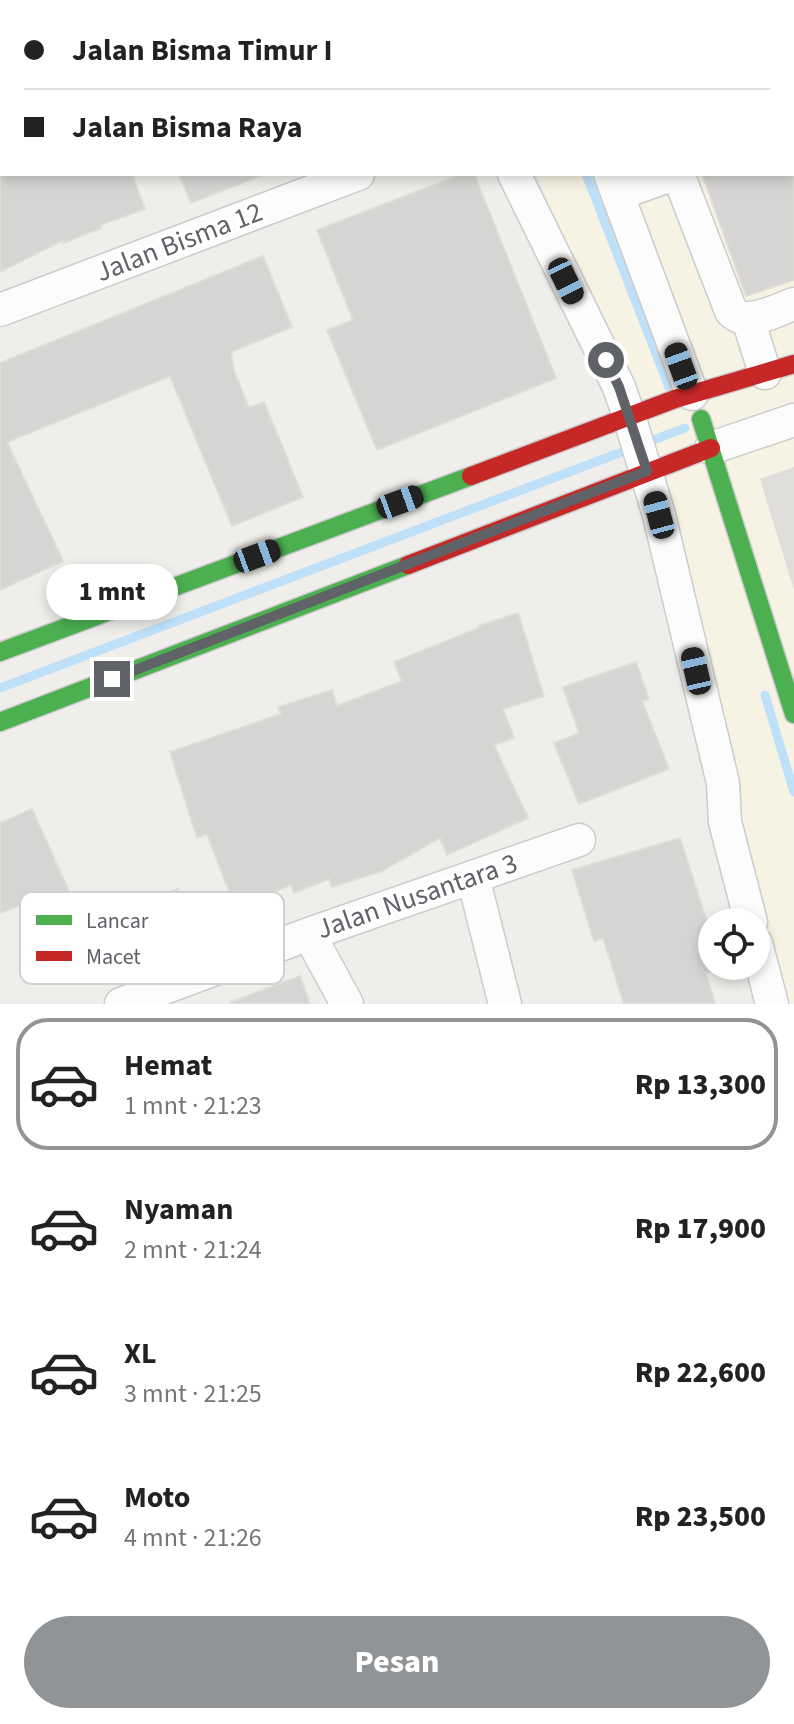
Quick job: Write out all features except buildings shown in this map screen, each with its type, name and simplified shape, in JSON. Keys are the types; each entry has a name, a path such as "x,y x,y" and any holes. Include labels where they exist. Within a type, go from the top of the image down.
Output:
{"street":[{"name":"Jalan Bisma 12","path":"0,310 353,176"},
{"path":"515,176 635,419 720,770 725,822 747,908"},
{"path":"664,176 614,184 794,714"},
{"path":"677,176 736,317 748,319 794,304"},
{"path":"0,652 635,419 684,397 779,368 748,319"},
{"path":"0,722 649,468 794,420"},
{"name":"Jalan Nusantara 3","path":"284,943 579,840"},
{"path":"473,877 505,1004"},
{"path":"309,934 347,1004"},
{"path":"766,980 772,1004"},
{"name":"Jalan Nusantara 3","path":"127,1003 177,984"}],"shaded area":[{"path":"539,176 794,176 794,467 760,479 794,590 794,1004 772,1004 766,980 770,980 770,908 748,908 619,404"},
{"path":"794,467 794,590 760,479"}],"waterway":[{"path":"587,176 669,387"},
{"path":"0,688 685,428"},
{"path":"765,695 794,792"}],"traffic: fast":[{"path":"701,419 794,714"},
{"path":"0,652 471,476"},
{"path":"0,722 408,565"}],"traffic: jam":[{"path":"471,476 675,399 794,364"},
{"path":"408,565 711,448"}],"route":[{"path":"112,679 647,471 619,387 606,360"}]}
